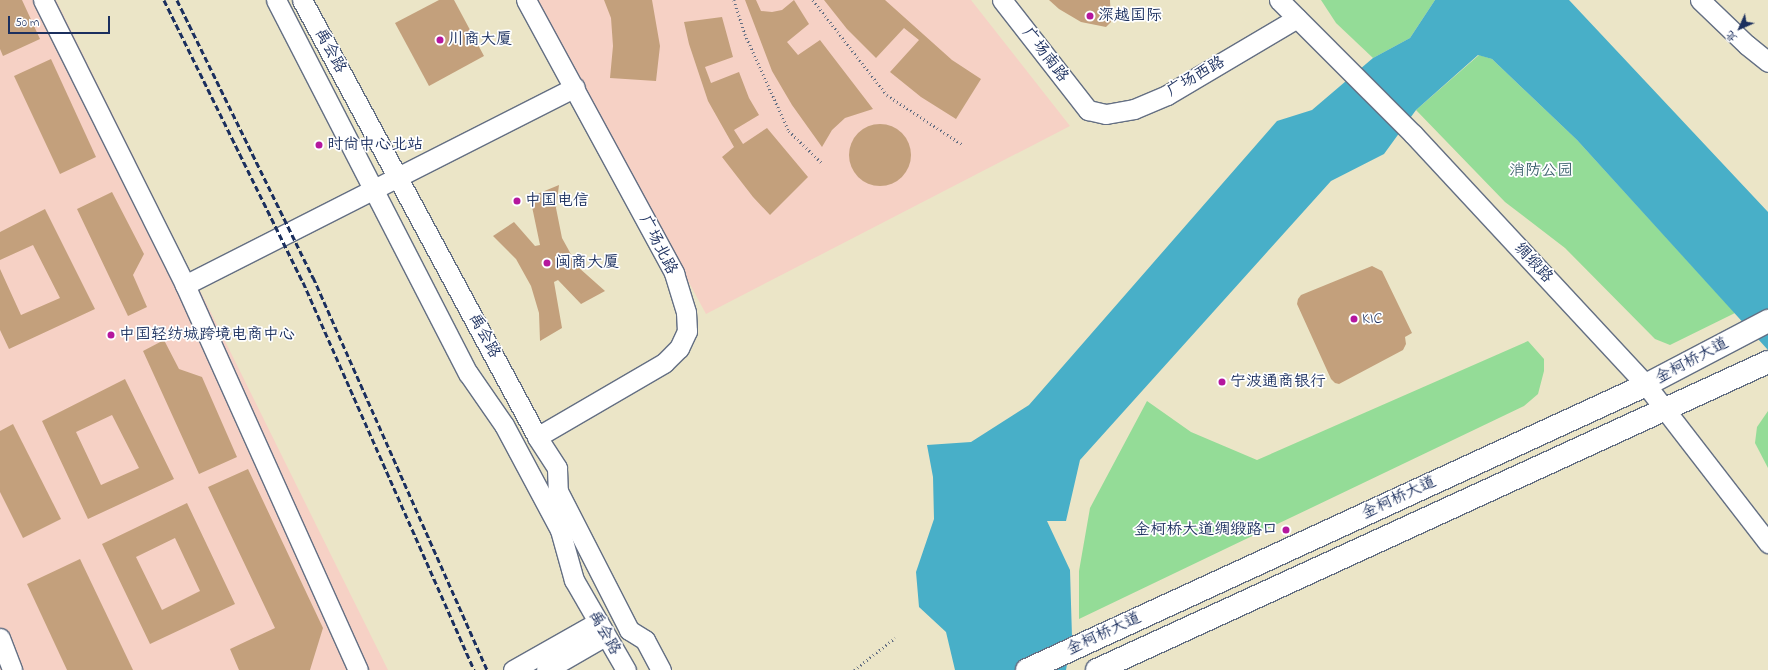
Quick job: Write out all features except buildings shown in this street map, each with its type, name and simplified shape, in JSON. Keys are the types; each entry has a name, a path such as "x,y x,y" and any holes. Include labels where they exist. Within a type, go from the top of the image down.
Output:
{"main road":[{"name":"金柯桥大道","path":"1026,670 1646,384 1768,321"},
{"name":"金柯桥大道","path":"1097,670 1768,362"}],"street":[{"path":"43,0 186,285 358,670"},
{"name":"禹会路","path":"276,0 468,373 504,425 560,530 574,580 626,670"},
{"name":"禹会路","path":"302,0 400,178 537,437 557,468 558,491 629,630 645,640 661,670"},
{"name":"广场北路","path":"526,0 575,88 674,274 686,312 687,331 679,348 664,363 537,437"},
{"name":"广场南路","path":"1002,0 1088,110"},
{"name":"绸缎路","path":"1279,0 1298,9 1312,33 1413,134 1646,384 1667,409 1768,543"},
{"path":"1700,0 1747,45 1768,62"},
{"name":"广场西路","path":"1088,110 1106,114 1134,109 1167,95 1298,9"},
{"path":"186,285 372,189 400,178 575,88"},
{"path":"513,670 602,629"},
{"path":"546,670 602,629"},
{"path":"0,638 12,670"}],"path":[{"path":"734,0 745,34 789,131 823,164"},
{"path":"813,0 887,96 963,145"},
{"path":"854,670 895,638"}],"shaded area":[{"name":"中国轻纺城跨境电商中心","path":"0,0 56,0 388,670 0,670"},
{"path":"536,0 971,0 1070,126 706,314"}],"green space":[{"path":"1321,0 1435,0 1410,38 1373,58 1336,23"},
{"name":"消防公园","path":"1479,55 1492,59 1577,140 1735,313 1670,345 1655,339 1565,248 1505,202 1416,110"},
{"path":"1528,341 1544,359 1544,371 1538,394 1524,406 1079,619 1079,571 1090,508 1147,401 1191,432 1257,460"},
{"path":"1768,411 1768,468 1755,443 1757,427"}],"water":[{"path":"1435,0 1569,0 1768,212 1768,350 1577,140 1492,59 1478,55 1416,110 1384,154 1331,181 1080,460 1066,521 1047,521 1070,570 1072,637 1066,670 955,670 946,632 919,607 916,572 934,519 933,477 927,445 971,442 1029,405 1277,121 1312,110 1373,58 1410,38"}],"railway":[{"path":"164,0 303,282 474,670"},
{"path":"177,0 313,277 487,670"}],"place":[{"name":"深越国际","path":"1090,16"},
{"name":"川商大厦","path":"440,40"},
{"name":"时尚中心北站","path":"319,145"},
{"name":"中国电信","path":"517,201"},
{"name":"闽商大厦","path":"547,263"},
{"name":"KIC","path":"1354,319"},
{"name":"中国轻纺城跨境电商中心","path":"111,335"},
{"name":"宁波通商银行","path":"1222,382"},
{"name":"金柯桥大道绸缎路口","path":"1286,530"}]}
